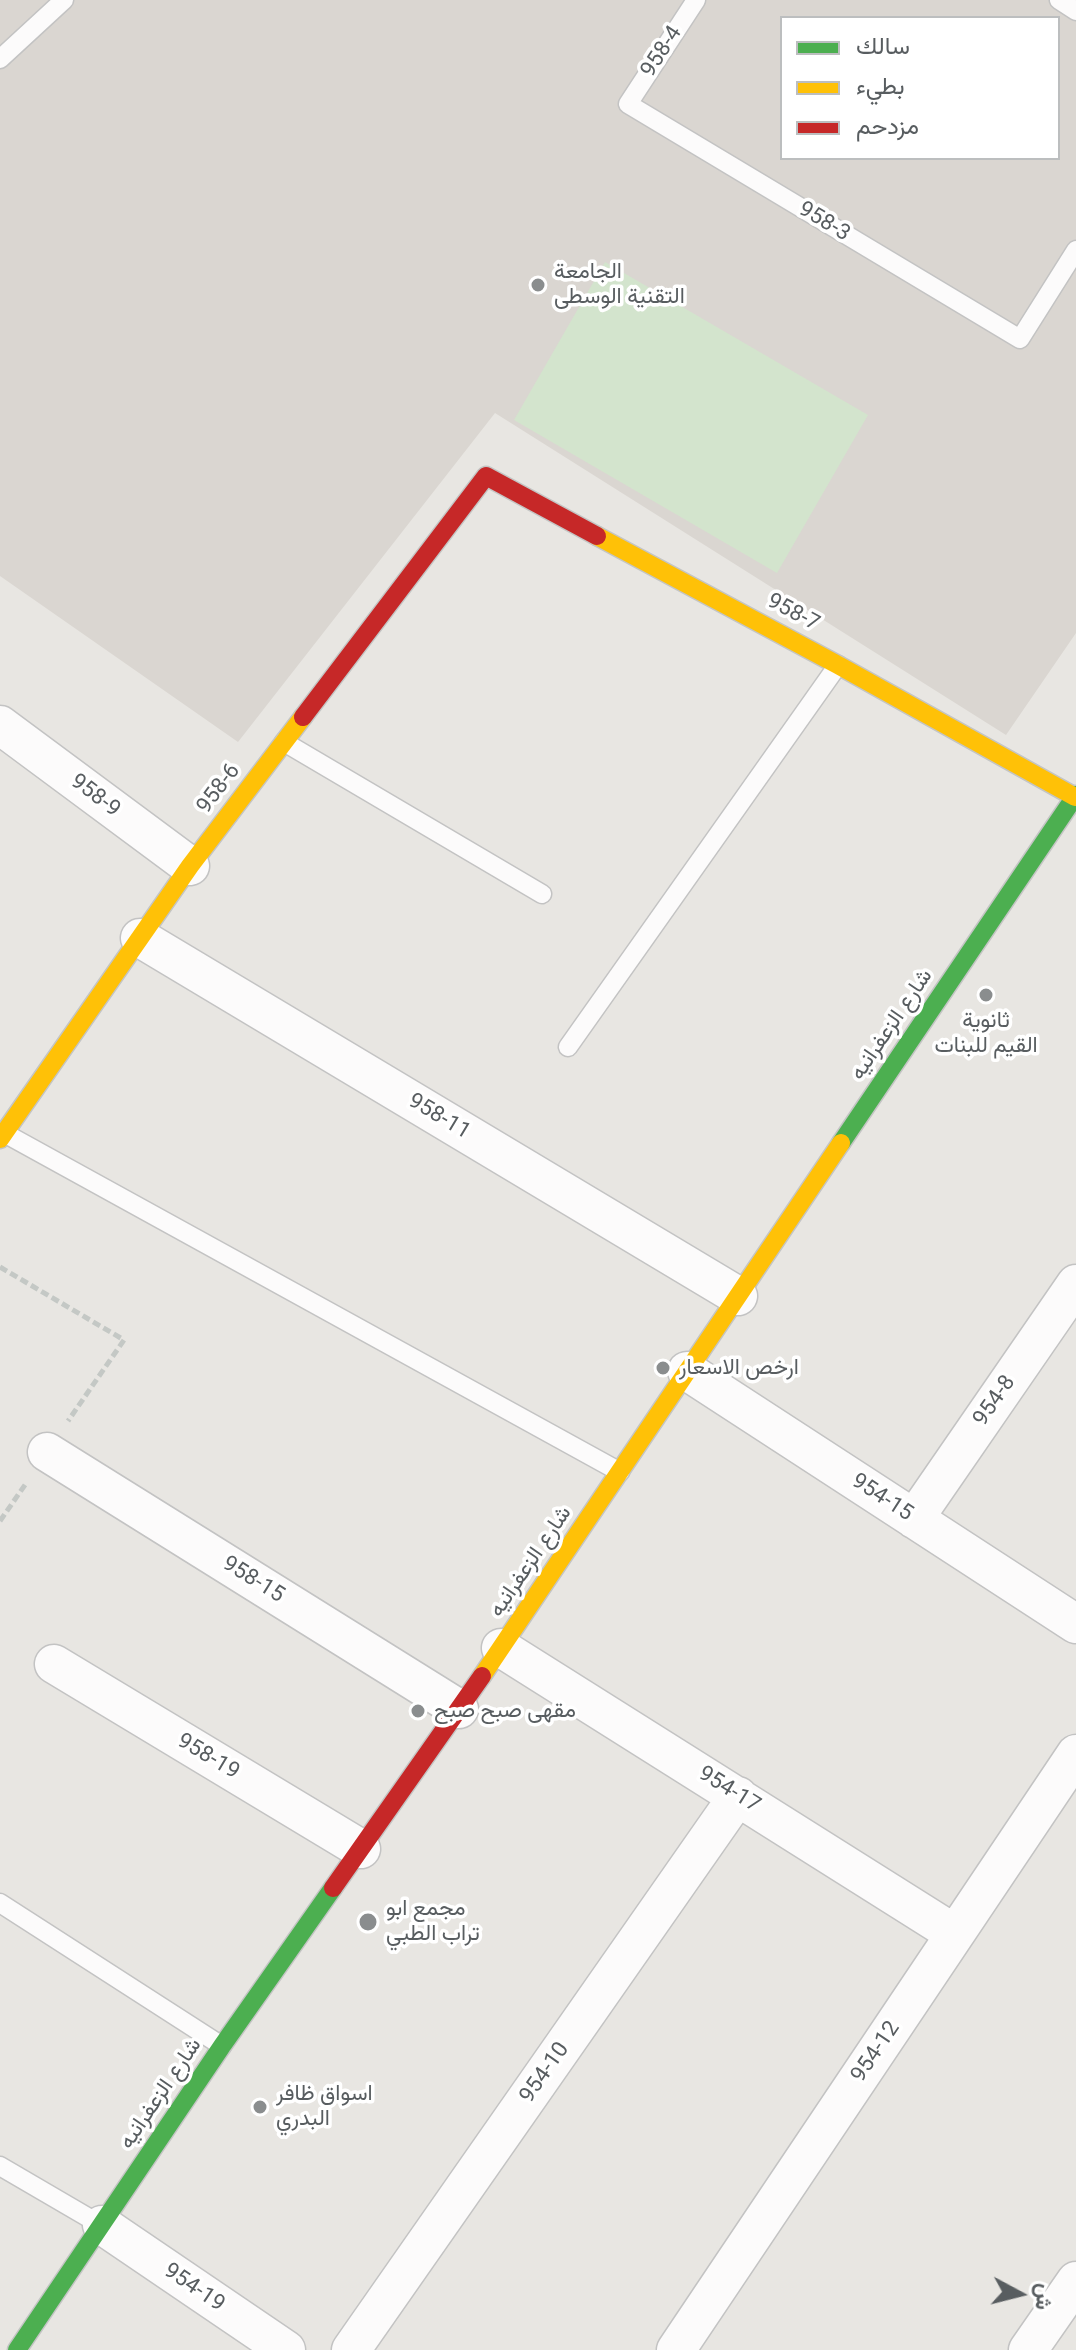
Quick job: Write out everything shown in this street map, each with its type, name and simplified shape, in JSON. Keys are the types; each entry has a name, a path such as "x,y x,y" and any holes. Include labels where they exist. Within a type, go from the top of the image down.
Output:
{"street":[{"name":"958-7","path":"486,476 1076,796"},
{"name":"958-6","path":"2,1136 190,866 486,476"},
{"name":"958-9","path":"0,725 190,866"},
{"name":"شارع الزعفرانيه","path":"17,2350 222,2046 501,1648 1076,796"},
{"name":"958-11","path":"140,938 738,1296"},
{"name":"954-8","path":"914,1519 1076,1284"},
{"name":"954-15","path":"687,1371 1076,1624"},
{"name":"958-15","path":"47,1452 459,1709"},
{"name":"954-17","path":"501,1648 955,1934"},
{"name":"958-19","path":"54,1664 361,1849"},
{"name":"954-12","path":"676,2350 1076,1754"},
{"name":"954-10","path":"351,2350 738,1796"},
{"name":"954-19","path":"102,2225 286,2350"},
{"path":"1028,2350 1076,2281"}],"lane":[{"path":"0,59 64,0"},
{"name":"958-4","path":"628,104 696,0"},
{"path":"1059,0 1076,11"},
{"name":"958-3","path":"628,104 1020,339 1076,250"},
{"path":"568,1047 838,665"},
{"path":"284,742 542,894"},
{"path":"2,1136 620,1472"},
{"path":"0,1903 222,2046"},
{"path":"0,2166 102,2225"}],"path":[{"path":"0,1267 124,1340 0,1521"}],"shaded area":[{"name":"الجامعة التقنية الوسطى","path":"0,0 1076,0 1076,633 1006,735 495,413 238,742 0,576"}],"green space":[{"path":"605,262 868,415 777,573 514,420"}],"traffic: fast":[{"path":"841,1143 1076,795"},
{"path":"17,2350 222,2046 333,1888"}],"traffic: slow":[{"path":"597,536 1075,797"},
{"path":"0,1139 190,866 303,717"},
{"path":"482,1676 841,1143"}],"traffic: jam":[{"path":"303,717 486,476 597,536"},
{"path":"333,1888 482,1676"}],"place":[{"name":"الجامعة التقنية الوسطى","path":"538,285"},
{"name":"ثانوية القيم للبنات","path":"986,995"},
{"name":"ارخص الاسعار","path":"663,1368"},
{"name":"مقهى صبح صبح","path":"418,1711"},
{"name":"مجمع ابو تراب الطبي","path":"368,1922"},
{"name":"اسواق ظافر البدري","path":"260,2107"}]}
